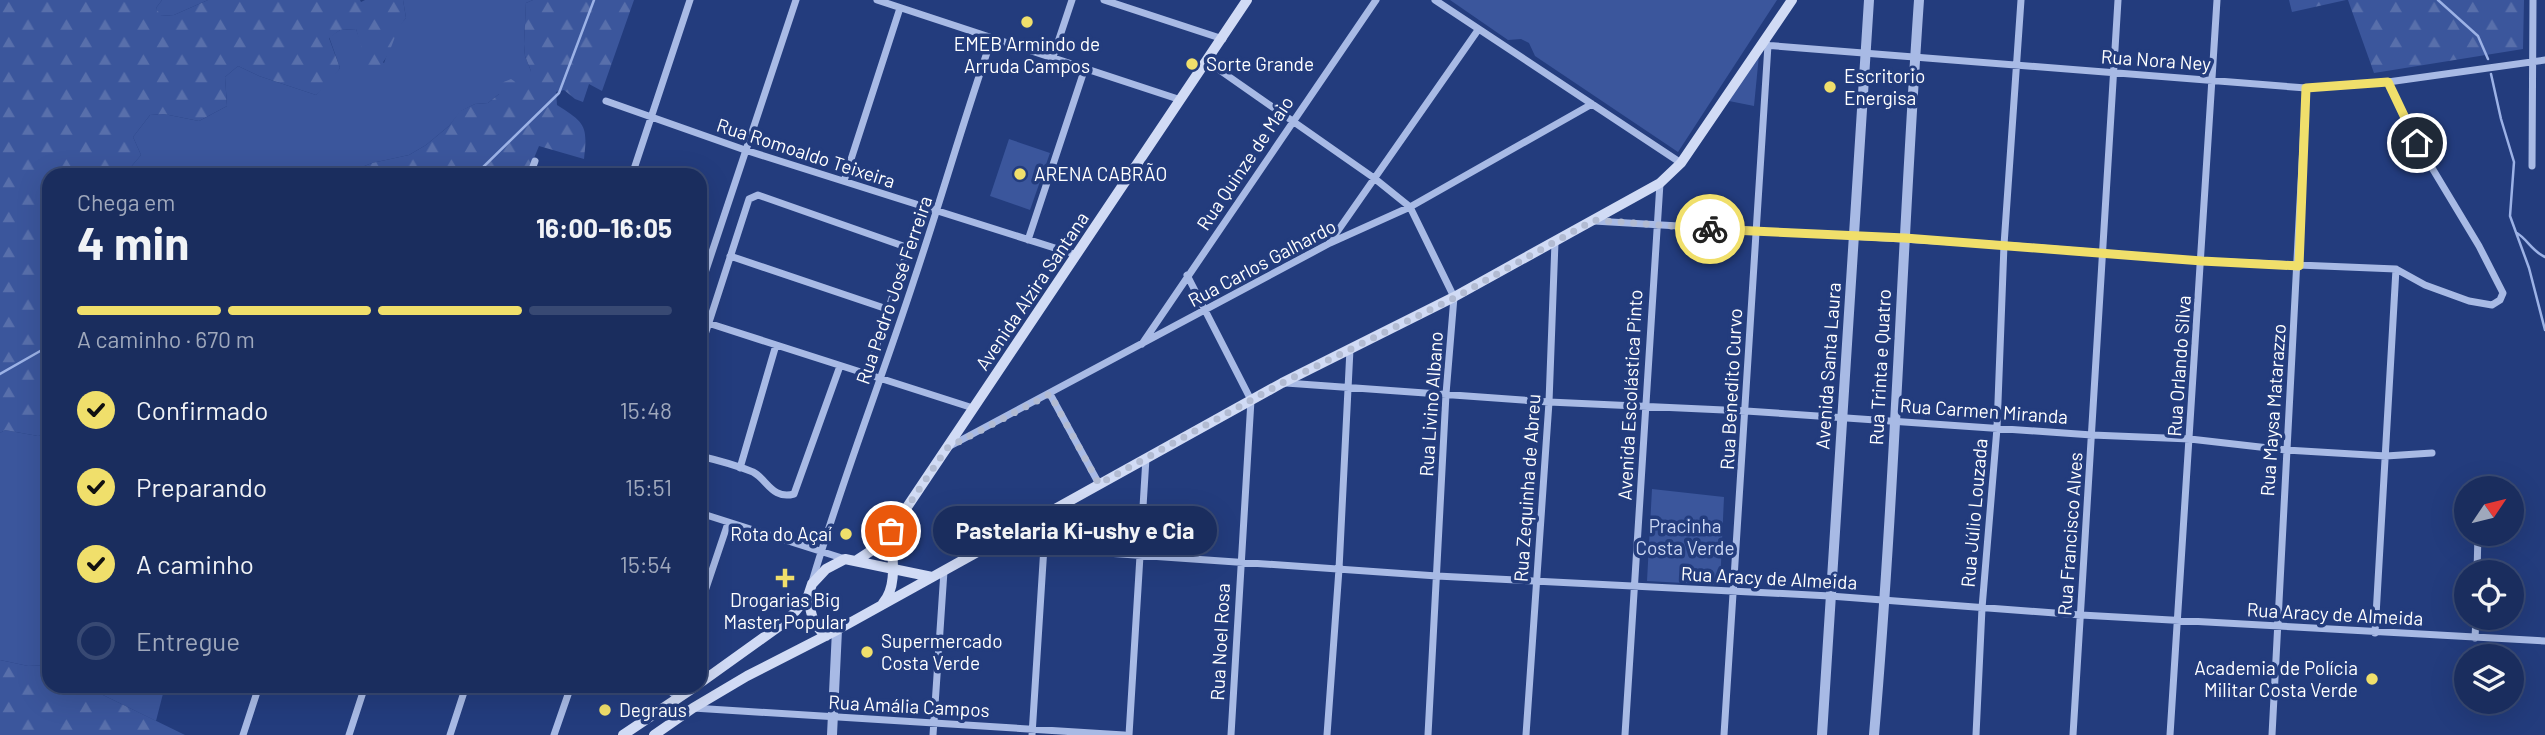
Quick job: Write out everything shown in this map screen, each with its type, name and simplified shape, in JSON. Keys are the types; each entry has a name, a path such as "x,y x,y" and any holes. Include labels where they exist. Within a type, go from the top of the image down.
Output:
{"main road":[{"name":"Avenida Alzira Santana","path":"851,559 877,547 891,531 1208,62 1247,0"},
{"path":"654,735 747,676 881,606 1282,383 1454,298 1660,183 1681,163 1765,45 1792,0"},
{"path":"881,606 890,595 892,581 891,531"},
{"path":"707,678 788,620 808,596 812,584 826,569 851,559 932,577"},
{"path":"808,596 811,617 816,627 826,636"},
{"path":"623,735 673,693"}],"street":[{"path":"634,168 690,0"},
{"path":"707,267 796,0"},
{"path":"1053,57 1072,0"},
{"path":"1104,0 1223,39"},
{"name":"Rua Quinze de Maio","path":"1142,345 1376,0"},
{"path":"1435,0 1681,163"},
{"name":"Avenida Santa Laura","path":"1822,735 1869,0"},
{"name":"Rua Trinta e Quatro","path":"1874,735 1886,600 1919,0"},
{"name":"Rua Júlio Louzada","path":"1976,735 1982,608 1997,428 2004,245 2021,0"},
{"name":"Rua Francisco Alves","path":"2073,735 2118,0"},
{"name":"Rua Orlando Silva","path":"2170,735 2217,0"},
{"path":"2532,166 2533,0"},
{"path":"882,1 1181,100"},
{"path":"844,181 900,8"},
{"path":"1330,243 1478,30"},
{"name":"Rua Pedro José Ferreira","path":"812,584 937,212 992,37"},
{"name":"Rua Nora Ney","path":"1765,45 2306,88 2388,82 2545,60"},
{"name":"Rua Benedito Curvo","path":"1724,735 1746,411 1765,45"},
{"path":"1208,62 1374,178 1410,207 1454,298"},
{"path":"1028,240 1084,68"},
{"path":"1594,220 1905,238 2202,261 2396,269 2425,285 2469,301 2492,305 2500,300 2502,293 2479,246 2417,143 2388,82"},
{"name":"Rua Maysa Matarazzo","path":"2272,735 2286,450 2299,266 2306,88"},
{"name":"Rua Romoaldo Teixeira","path":"606,101 745,150 1077,256"},
{"name":"Rua Carlos Galhardo","path":"947,448 1330,243 1410,207 1592,104"},
{"path":"532,168 535,161"},
{"name":"Avenida Escolástica Pinto","path":"1625,735 1660,183"},
{"path":"707,326 749,199 758,195 901,243 906,247 890,310 867,375"},
{"name":"Rua Zequinha de Abreu","path":"1526,735 1549,402 1555,242"},
{"path":"730,256 890,310"},
{"path":"2375,633 2396,269"},
{"path":"1187,275 1251,400"},
{"name":"Rua Livino Albano","path":"1428,735 1446,394 1454,298"},
{"path":"708,323 973,408"},
{"path":"740,468 776,345"},
{"path":"1327,735 1339,569 1350,349"},
{"path":"707,458 758,475 771,489 790,496 794,494 840,366"},
{"name":"Rua Carmen Miranda","path":"1282,383 1644,408 1746,411 2092,435 2189,439 2286,450 2386,456 2432,453"},
{"path":"1050,394 1099,484"},
{"name":"Rua Noel Rosa","path":"1231,735 1251,400"},
{"path":"1129,735 1146,458"},
{"path":"1032,732 1046,515"},
{"path":"707,516 851,559"},
{"path":"707,585 728,523"},
{"name":"Rua Aracy de Almeida","path":"992,544 1240,564 1830,596 2081,615 2545,642"},
{"path":"933,735 944,571"},
{"path":"832,735 837,630"},
{"path":"2476,630 2476,638"},
{"path":"826,636 836,652"},
{"path":"243,735 257,693"},
{"path":"349,735 363,693"},
{"path":"450,735 464,693"},
{"path":"554,735 569,693"},
{"name":"Rua Amália Campos","path":"693,708 1032,732 1124,735"}],"green space":[{"path":"0,0 162,0 156,8 161,16 174,15 208,0 403,0 406,18 397,31 386,58 376,69 367,65 356,29 340,30 329,38 340,68 316,95 238,66 225,77 227,106 199,121 164,114 150,115 133,137 141,155 130,168 42,168 42,435 5,430 0,433"},
{"path":"162,0 208,0 174,15 160,16 156,8"},
{"path":"403,0 533,0 526,3 524,44 531,71 523,88 499,94 488,103 475,104 461,111 449,126 409,155 360,168 130,168 141,155 133,137 150,115 164,114 199,121 227,106 225,77 238,66 316,95 340,68 329,37 340,30 356,29 361,42 384,63 395,30 406,18"},
{"path":"533,0 634,0 602,91 589,84 583,102 564,90 556,92 557,105 574,116 585,132 584,159 539,146 530,168 360,168 409,155 426,145 449,126 460,111 475,104 488,103 499,94 501,83 511,79 523,87 524,75 531,71 524,44 526,3"},
{"path":"1450,0 1777,0 1678,152 1535,56 1529,43 1521,39 1508,40"},
{"path":"2289,0 2346,0 2292,12"},
{"path":"2348,0 2524,0 2523,49 2374,73"},
{"path":"1759,55 1754,106 1729,101"},
{"name":"ARENA CABRÃO","path":"1009,139 1050,153 1030,210 990,196"},
{"path":"5,430 42,435 42,665 28,666 0,660 0,433"},
{"name":"Pracinha Costa Verde","path":"1652,489 1724,497 1720,585 1647,581"},
{"path":"0,660 28,666 42,665 42,693 104,693 185,735 0,735"},
{"path":"104,693 163,693 156,721"}],"waterway":[{"path":"482,168 559,93 594,0"},
{"path":"2438,0 2478,36 2488,59"},
{"path":"2491,74 2514,162 2510,216 2529,268 2545,330"},
{"path":"2517,233 2545,257"},
{"path":"0,374 42,350"}],"way so far":[{"path":"891,531 947,448 1050,394 1099,484 1282,383 1454,298 1594,220 1710,229"}],"place":[{"name":"EMEB Armindo de Arruda Campos","path":"1027,22"},
{"name":"Sorte Grande","path":"1192,64"},
{"name":"Escritorio Energisa","path":"1830,87"},
{"name":"ARENA CABRÃO","path":"1020,174"},
{"name":"Pastelaria Ki-ushy e Cia","path":"891,531"},
{"name":"Rota do Açaí","path":"846,534"},
{"name":"Drogarias Big Master Popular","path":"785,578"},
{"name":"Supermercado Costa Verde","path":"867,652"},
{"name":"Academia de Polícia Militar Costa Verde","path":"2372,679"},
{"name":"Degraus","path":"605,710"}],"route":[{"path":"1710,229 1905,238 2299,266 2306,88 2388,82 2417,143"}]}
